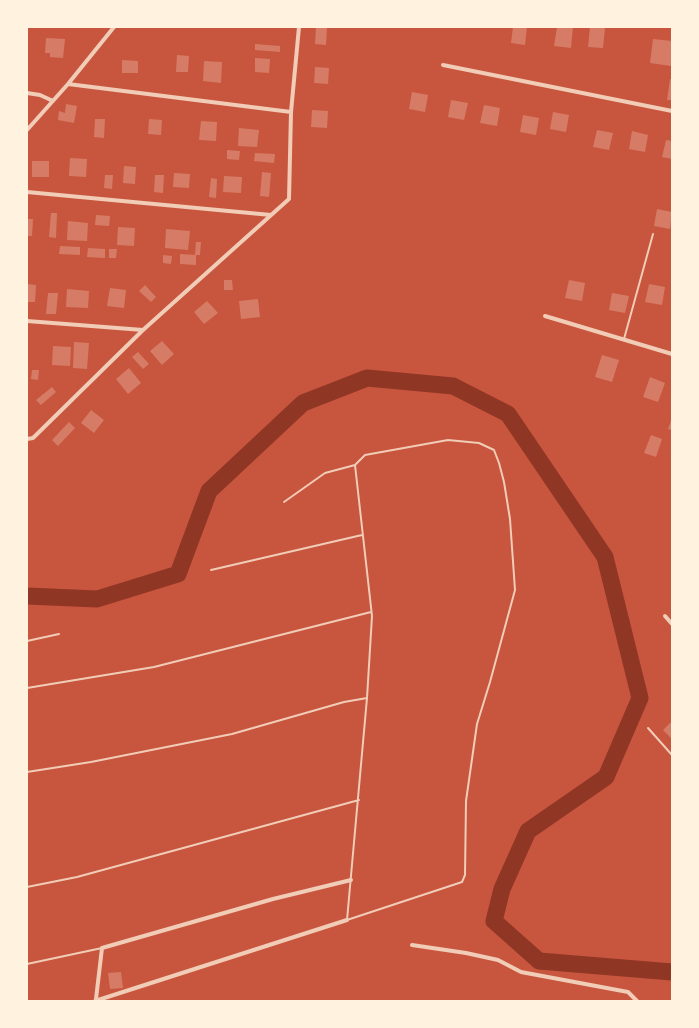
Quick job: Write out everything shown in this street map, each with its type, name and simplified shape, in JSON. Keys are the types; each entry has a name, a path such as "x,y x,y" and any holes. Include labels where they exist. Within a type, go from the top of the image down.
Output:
{"street":[{"path":"27,130 68,84 114,27"},
{"path":"27,439 32,438 144,330 289,199 291,112 299,27"},
{"path":"443,65 672,111"},
{"path":"68,84 291,112"},
{"path":"27,93 40,95 53,100"},
{"path":"27,192 271,215"},
{"path":"545,316 672,354"},
{"path":"27,321 144,330"},
{"path":"665,616 672,624"},
{"path":"347,920 95,1000 102,948 273,899 351,880"},
{"path":"412,945 466,953 498,960 521,972 628,992 637,1001"}],"lane":[{"path":"624,339 653,234"},
{"path":"284,502 325,473 355,465 365,455 448,440 479,443 494,450 504,482 510,520 514,590 490,682 477,724 466,801 465,875 462,882 347,920 359,800 372,611 355,465"},
{"path":"211,570 362,535"},
{"path":"27,688 154,667 372,611"},
{"path":"27,641 59,634"},
{"path":"27,772 91,762 232,734 344,702 367,698"},
{"path":"648,728 672,755"},
{"path":"27,887 77,877 359,800"},
{"path":"27,964 102,948"}],"building":[{"path":"316,27 327,27 326,45 315,44"},
{"path":"513,27 527,27 525,45 511,43"},
{"path":"557,27 573,27 571,48 554,46"},
{"path":"590,27 605,28 603,48 588,47"},
{"path":"46,38 65,39 63,58 50,57 50,53 45,53"},
{"path":"653,39 672,41 671,66 650,63"},
{"path":"255,44 280,46 280,52 255,50"},
{"path":"177,55 189,56 188,72 176,72"},
{"path":"255,58 270,59 269,73 255,72"},
{"path":"122,60 138,61 138,73 122,73"},
{"path":"204,61 222,62 221,83 203,81"},
{"path":"315,67 329,68 328,84 314,83"},
{"path":"670,79 672,79 672,100 667,100"},
{"path":"412,92 428,95 425,112 409,109"},
{"path":"451,100 468,103 464,120 448,117"},
{"path":"66,104 77,106 74,123 58,120 59,111 65,113"},
{"path":"484,105 500,108 497,126 480,123"},
{"path":"312,110 328,111 327,128 311,127"},
{"path":"553,112 569,115 566,132 550,129"},
{"path":"523,115 539,118 536,135 520,132"},
{"path":"95,119 105,119 104,138 94,137"},
{"path":"149,119 162,120 161,135 148,134"},
{"path":"201,121 217,122 216,141 199,140"},
{"path":"239,128 259,130 257,147 238,146"},
{"path":"597,130 613,133 609,150 593,147"},
{"path":"632,131 648,135 645,152 629,149"},
{"path":"666,140 672,141 672,159 662,157"},
{"path":"227,150 240,151 239,160 227,159"},
{"path":"255,153 275,154 274,163 254,161"},
{"path":"70,158 87,159 86,177 69,176"},
{"path":"32,161 49,161 49,177 32,177"},
{"path":"124,166 136,167 135,184 123,183"},
{"path":"262,172 271,173 269,197 260,196"},
{"path":"174,173 190,174 189,188 173,187"},
{"path":"105,175 113,175 112,189 104,188"},
{"path":"155,175 164,175 163,193 154,192"},
{"path":"224,176 242,177 241,193 223,192"},
{"path":"211,178 217,179 216,198 209,197"},
{"path":"657,209 672,212 670,229 654,226"},
{"path":"51,213 57,213 56,238 49,237"},
{"path":"96,215 110,216 109,226 95,225"},
{"path":"27,219 33,219 32,236 27,236"},
{"path":"68,221 88,223 87,241 67,240"},
{"path":"118,227 135,228 134,246 117,245"},
{"path":"166,229 190,231 188,250 165,248"},
{"path":"196,242 201,242 200,255 195,255"},
{"path":"60,246 80,247 80,255 59,254"},
{"path":"88,248 105,249 105,258 87,257"},
{"path":"109,249 117,249 116,258 109,258"},
{"path":"180,254 196,255 196,265 180,264"},
{"path":"163,255 172,256 171,264 163,263"},
{"path":"224,280 232,280 233,290 224,290"},
{"path":"569,280 585,283 582,301 565,298"},
{"path":"27,284 36,285 35,302 27,302"},
{"path":"649,284 665,287 662,305 645,302"},
{"path":"145,285 156,297 151,302 139,291"},
{"path":"110,288 126,290 124,308 107,306"},
{"path":"67,289 89,291 88,308 66,307"},
{"path":"48,293 58,293 56,314 46,314"},
{"path":"612,293 629,296 625,313 609,310"},
{"path":"258,299 260,317 241,319 239,301"},
{"path":"207,301 218,313 204,324 194,312"},
{"path":"162,341 174,354 162,365 150,351"},
{"path":"74,342 89,343 87,369 73,368"},
{"path":"53,346 71,347 70,366 52,365"},
{"path":"138,352 149,364 143,369 132,357"},
{"path":"602,355 619,360 612,382 595,377"},
{"path":"129,368 141,383 128,394 116,379"},
{"path":"32,370 39,370 38,380 31,379"},
{"path":"650,377 665,383 658,402 643,397"},
{"path":"52,387 56,392 41,405 36,400"},
{"path":"91,410 104,420 94,433 81,423"},
{"path":"672,418 672,430 668,429"},
{"path":"69,422 75,428 58,446 52,440"},
{"path":"651,435 662,439 656,457 644,453"},
{"path":"672,721 672,739 663,730"},
{"path":"121,972 123,988 110,989 108,973"}],"waterway":[{"path":"27,596 97,599 178,574 209,491 303,403 367,378 453,386 508,414 605,557 640,698 606,777 528,831 502,889 494,921 539,961 672,972"}]}
